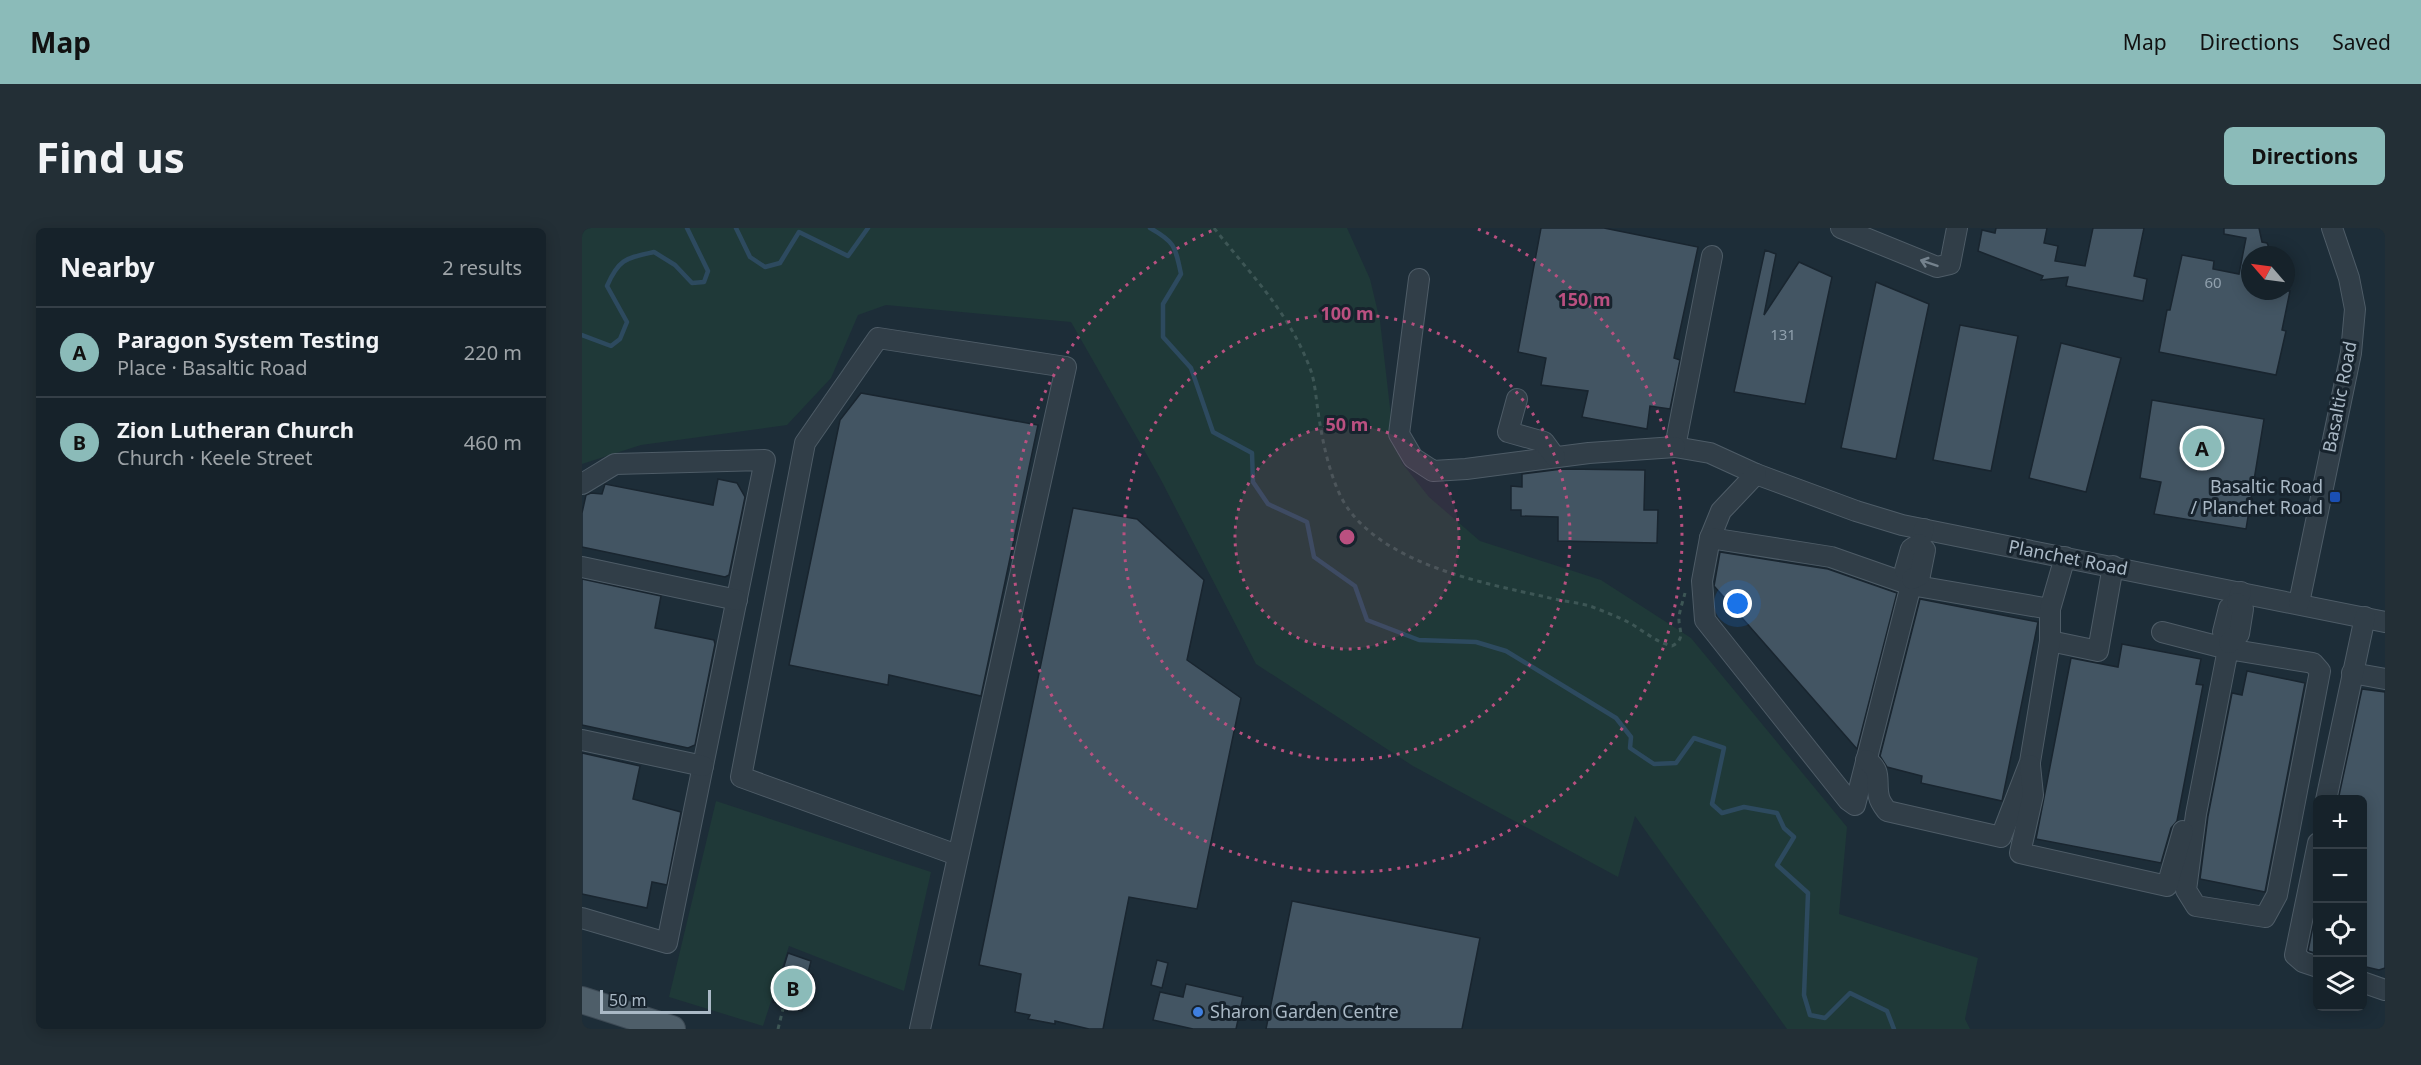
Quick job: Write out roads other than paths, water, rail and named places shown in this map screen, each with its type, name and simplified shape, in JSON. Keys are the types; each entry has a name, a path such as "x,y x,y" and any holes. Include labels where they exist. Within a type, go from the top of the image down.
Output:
{"main road":[{"path":"582,1000 672,1029"}],"street":[{"path":"1841,228 1937,267 1950,264 1957,228"},
{"name":"Basaltic Road","path":"2299,603 2351,353 2355,309 2349,278 2332,228"},
{"path":"1675,447 1712,256"},
{"name":"Planchet Road","path":"1419,279 1399,434 1413,458 1433,471 1555,457 1675,447 1710,453 1756,474 1866,514 1921,537 2065,557 2113,566 2239,597 2299,603 2385,621"},
{"path":"920,1029 1066,367 878,338 805,443 741,777 957,855"},
{"path":"1517,399 1508,432 1544,442 1555,457"},
{"path":"582,484 615,464 765,460 667,943 582,918"},
{"path":"1756,474 1721,512 1710,538 1702,581 1706,620 1848,800 1856,805 1911,582 1905,570 1911,549 1921,537"},
{"path":"1710,538 1831,557 1911,582 2050,609"},
{"path":"1866,760 1874,766 1878,775 1879,800 1887,811 2001,837 2030,762 2050,641 2050,609 2065,557"},
{"path":"2050,641 2098,651 2113,566"},
{"path":"582,567 736,600"},
{"path":"2162,632 2228,646 2313,663 2320,671 2277,895 2265,917 2196,906 2186,890 2205,769 2228,646 2239,634 2243,609 2239,597"},
{"path":"2327,795 2365,617"},
{"path":"2352,673 2385,679"},
{"path":"582,740 703,766"},
{"path":"2030,762 2033,795 2020,853 2168,886 2193,796 2205,769"},
{"path":"2313,965 2303,962 2295,955 2317,849"},
{"path":"2367,984 2385,990"}],"waterway":[{"path":"582,335 611,346 620,339 627,322 607,286 620,265 630,258 654,252 675,265 692,283 704,282 708,271 687,228"},
{"path":"736,228 750,257 765,267 780,263 799,232 848,256 868,228"},
{"path":"1150,228 1165,237 1173,246 1181,274 1163,304 1163,337 1191,368 1213,432 1252,453 1253,482 1268,504 1307,522 1314,557 1355,586 1367,620 1419,640 1476,642 1506,651 1616,718 1631,737 1630,748 1654,764 1676,763 1694,738 1724,748 1712,804 1722,813 1744,807 1777,813 1784,828 1794,837 1777,865 1808,893 1804,995 1810,1015 1825,1018 1850,993 1887,1011 1894,1029"}],"place":[{"name":"Paragon System Testing","path":"2202,448"},
{"name":"Basaltic Road / Planchet Road","path":"2335,497"},
{"name":"Zion Lutheran Church","path":"793,988"},
{"name":"Sharon Garden Centre","path":"1198,1012"}]}
